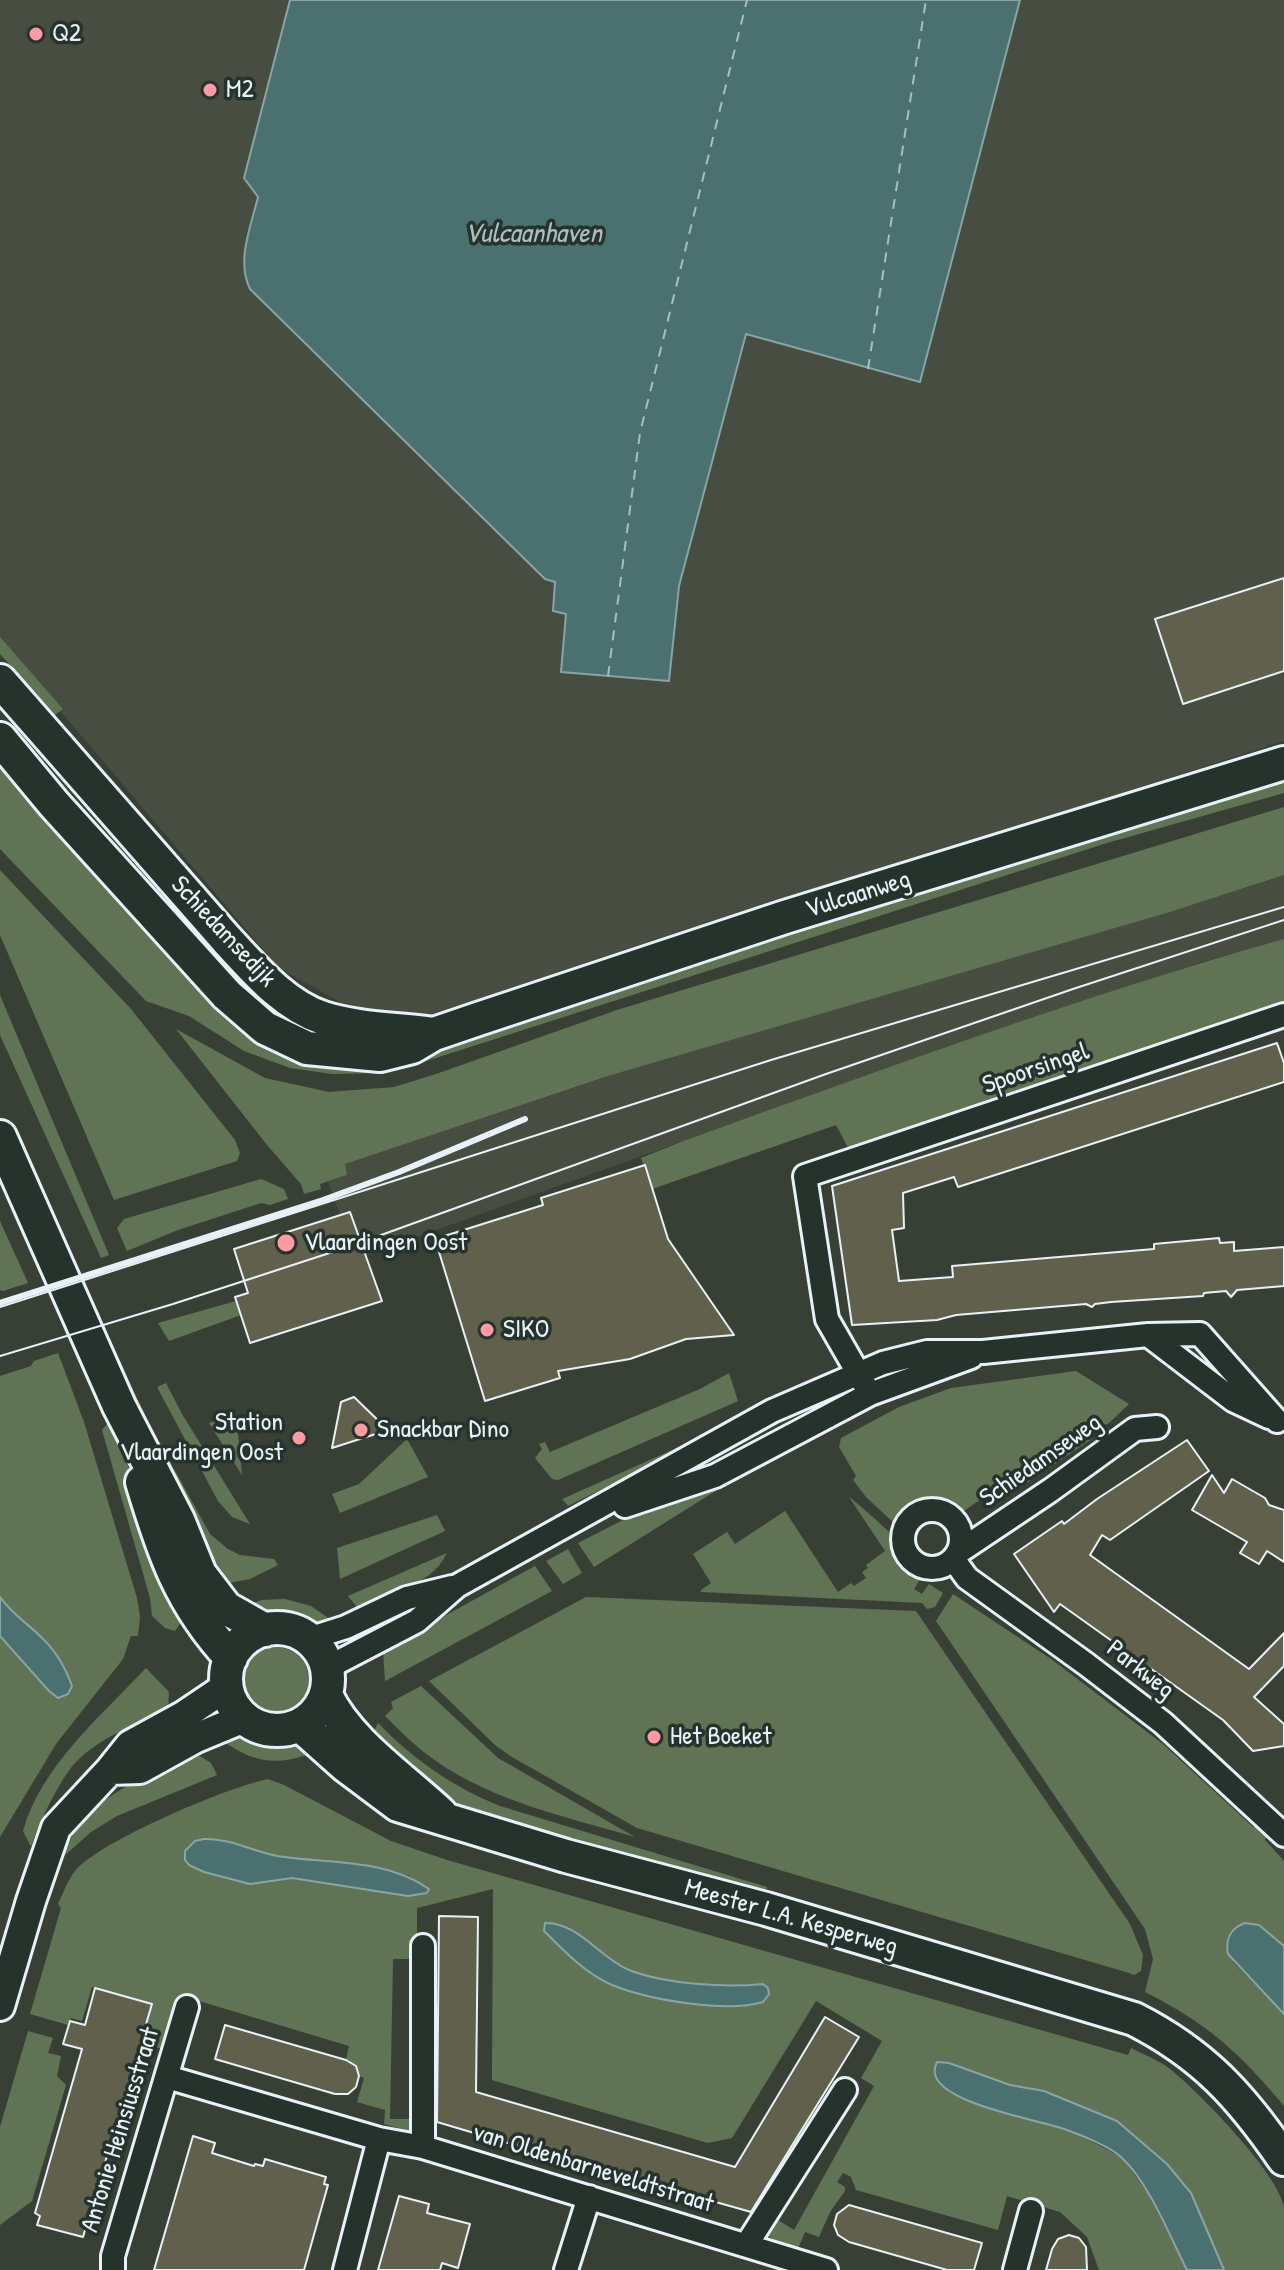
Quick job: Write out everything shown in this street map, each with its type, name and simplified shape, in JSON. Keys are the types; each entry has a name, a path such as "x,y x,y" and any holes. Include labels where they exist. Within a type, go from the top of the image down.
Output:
{"main road":[{"name":"Schiedamsedijk","path":"0,681 227,940 285,997 320,1017 342,1023 434,1034"},
{"name":"Schiedamsedijk","path":"0,739 54,804 227,995 265,1028 307,1048 380,1055 412,1047 434,1034"},
{"name":"Vulcaanweg","path":"434,1034 785,917 1284,763"},
{"path":"0,1137 119,1406 178,1520 200,1574 226,1608 265,1630"},
{"path":"119,1406 155,1528 178,1586 229,1672 232,1704 244,1718 261,1728 271,1730 300,1725 316,1713 326,1682 320,1652 308,1639 288,1630 265,1630 245,1640 229,1672"},
{"name":"Meester L.A. Kesperweg","path":"326,1682 333,1709 348,1729 447,1819"},
{"name":"Meester L.A. Kesperweg","path":"300,1725 346,1766 398,1805 566,1856 766,1909 1134,2019 1165,2034 1201,2060 1234,2093 1284,2159"}],"street":[{"name":"Spoorsingel","path":"859,1374 827,1319 805,1176 1284,1015"},
{"path":"326,1682 417,1621 457,1586 576,1523 772,1411 883,1363 927,1352 983,1352 1148,1335 1200,1334 1281,1423"},
{"path":"1148,1335 1233,1400 1281,1423"},
{"path":"576,1523 715,1476 870,1394 983,1352"},
{"path":"859,1374 870,1394"},
{"path":"772,1411 774,1444"},
{"name":"Schiedamseweg","path":"957,1555 1135,1429 1157,1427"},
{"name":"Parkweg","path":"957,1555 967,1578 1163,1723 1284,1835"},
{"path":"308,1639 346,1627 407,1598 457,1586"},
{"path":"0,2006 56,1828 130,1745 195,1709 229,1672"},
{"path":"110,1770 140,1769 196,1738 244,1718"},
{"path":"423,1946 423,2147"},
{"name":"Antonie Heinsiusstraat","path":"113,2270 113,2256 187,2007"},
{"name":"van Oldenbarneveldtstraat","path":"167,2077 379,2139 423,2147 747,2244 782,2264 826,2270"},
{"path":"747,2244 845,2090"},
{"path":"345,2270 379,2139"},
{"path":"566,2270 589,2197"},
{"path":"1015,2270 1031,2211"}],"shaded area":[{"path":"0,0 1284,0 1284,741 429,1016 351,1008 279,968 0,640"},
{"path":"1284,875 1284,939 1203,962 686,1140 367,1255 349,1241 328,1182 347,1175 344,1164 608,1076 1170,912"}],"green space":[{"path":"0,637 63,709 55,715 0,654"},
{"path":"0,756 303,1052 771,936 1099,834 1284,782 1284,793 1107,843 417,1064 377,1073 332,1074 290,1068 244,1051 189,1016 146,1001 0,849"},
{"path":"1284,807 1284,875 1170,912 608,1076 345,1164 347,1175 320,1184 321,1189 304,1194 301,1184 176,1029 265,1078 329,1092 394,1087 617,1010"},
{"path":"0,870 131,1009 235,1140 240,1153 237,1161 114,1200 0,935"},
{"path":"1284,939 1284,1005 851,1153 836,1125 652,1189 641,1158 686,1140 1058,1009"},
{"path":"0,995 109,1255 101,1258 0,1035"},
{"path":"261,1179 284,1189 288,1199 270,1205 261,1203 178,1230 127,1251 117,1228 124,1219"},
{"path":"0,1221 28,1283 3,1291 0,1290"},
{"path":"236,1301 241,1315 169,1341 158,1323"},
{"path":"110,1339 147,1420 210,1534 240,1555 274,1559 278,1565 250,1579 218,1585 104,1341"},
{"path":"58,1353 84,1422 137,1598 140,1617 138,1636 131,1636 123,1659 56,1744 0,1837 0,1636 58,1698 68,1694 72,1686 50,1648 0,1597 0,1376"},
{"path":"1076,1371 1129,1404 1109,1423 1089,1432 1092,1439 1000,1501 981,1499 961,1513 941,1504 925,1502 911,1509 896,1525 853,1480 856,1476 839,1447 841,1438 899,1407 951,1388"},
{"path":"729,1373 738,1401 558,1480 552,1479 535,1458 542,1449 539,1444 545,1442 550,1452 700,1389"},
{"path":"166,1383 250,1524 232,1517 218,1501 157,1387"},
{"path":"236,1414 242,1475 209,1423"},
{"path":"111,1419 180,1611 181,1622 175,1631 165,1628 152,1616 150,1598 102,1430"},
{"path":"407,1439 428,1477 340,1513 332,1494 359,1484"},
{"path":"697,1439 699,1441 568,1506 562,1499"},
{"path":"754,1467 594,1567 578,1543 621,1521"},
{"path":"849,1497 893,1536 907,1567 923,1575 914,1589 922,1594 929,1584 943,1593 935,1607 927,1609 922,1603 701,1592 711,1583 693,1554 727,1532 735,1544 785,1511 838,1592 851,1583 854,1586 866,1578 862,1572 868,1568 866,1565 885,1551"},
{"path":"437,1515 445,1531 340,1579 337,1548"},
{"path":"568,1549 582,1573 563,1584 546,1561"},
{"path":"447,1553 429,1575 371,1602 360,1611 348,1596"},
{"path":"535,1566 552,1591 385,1681 383,1650"},
{"path":"953,1594 1051,1659 1163,1744 1253,1827 1259,1822 1270,1833 1265,1840 1284,1861 1284,1946 1259,1925 1233,1962 1284,2014 1284,2106 1221,2041 1187,2015 1145,1992 1153,1959 1145,1929 936,1621"},
{"path":"586,1597 916,1611 1130,1924 1143,1955 1141,1971 1134,1975 637,1828 495,1745 429,1681"},
{"path":"285,1599 311,1606 334,1622 306,1625 290,1619 261,1618 241,1607 262,1600"},
{"path":"276,1647 299,1657 309,1680 299,1703 276,1713 253,1703 243,1680 253,1657"},
{"path":"146,1668 169,1692 168,1710 107,1738 75,1763 50,1803 31,1847 23,1831 32,1807 58,1763"},
{"path":"421,1686 498,1758 635,1837 507,1798 436,1761 385,1716 393,1708 391,1702"},
{"path":"378,1723 435,1771 500,1806 767,1887 766,1891 460,1806 409,1770 372,1735"},
{"path":"229,1734 250,1735 275,1743 293,1740 315,1752 289,1760 255,1758 220,1739"},
{"path":"192,1751 211,1763 217,1775 117,1816 91,1832 64,1856 71,1839 89,1813 125,1787"},
{"path":"268,1779 284,1785 391,1841 447,1860 1128,2055 1131,2048 1161,2063 1183,2080 1217,2113 1268,2174 1284,2207 1284,2270 1224,2270 1191,2193 1167,2164 1117,2121 1044,2091 1010,2085 949,2063 947,2091 964,2100 1067,2129 1122,2157 1149,2195 1187,2270 1099,2270 1087,2237 1060,2212 1007,2196 998,2230 856,2190 851,2177 843,2173 837,2182 845,2187 845,2191 830,2212 819,2237 805,2232 797,2251 763,2234 773,2217 794,2230 874,2086 861,2078 882,2041 816,2001 732,2138 708,2143 492,2080 493,1889 417,1908 417,1959 393,1959 390,2119 414,2119 409,2131 384,2124 385,2110 357,2102 364,2078 359,2076 356,2066 346,2060 349,2046 199,2001 166,2050 141,2043 151,2004 92,1987 82,2021 71,2018 68,2025 30,2014 61,1908 58,1904 75,1871 110,1845 137,1831","holes":["204,1839 225,1841 277,1856 363,1866 411,1876 336,1884 284,1878 250,1884 189,1865 184,1856 185,1851"]},
{"path":"28,2031 53,2038 48,2053 61,2056 57,2076 66,2085 32,2201 0,2225 0,2127"}],"water":[{"name":"Vulcaanhaven","path":"290,0 1020,0 920,382 746,334 679,586 669,681 561,672 566,614 553,611 555,582 545,579 250,289 244,267 245,255 258,197 244,178"},
{"path":"0,1597 55,1654 72,1686 68,1694 58,1698 49,1691 0,1636"},
{"path":"204,1839 277,1856 375,1867 412,1879 429,1889 427,1893 408,1896 292,1878 250,1884 189,1865 185,1860 185,1851 195,1841"},
{"path":"545,1923 568,1928 618,1964 644,1975 695,1984 763,1984 769,1994 763,2002 747,2005 709,2005 666,2000 612,1985 576,1961 544,1931"},
{"path":"1245,1923 1259,1925 1284,1946 1284,2014 1228,1954 1230,1935"},
{"path":"937,2062 949,2063 1010,2085 1044,2091 1117,2121 1167,2164 1191,2193 1224,2270 1187,2270 1150,2196 1118,2154 1067,2130 963,2098 945,2088 936,2076"}],"building":[{"path":"1284,578 1284,671 1183,704 1155,619"},
{"path":"1277,1043 1284,1063 1284,1082 958,1187 954,1177 903,1193 904,1228 892,1230 899,1281 953,1277 952,1266 1154,1249 1154,1244 1219,1238 1220,1243 1234,1242 1234,1251 1284,1247 1284,1286 1237,1290 1231,1297 1226,1291 1204,1293 1203,1296 1111,1302 1092,1307 1086,1304 956,1315 937,1320 852,1325 832,1186"},
{"path":"645,1165 668,1239 734,1335 686,1339 630,1359 558,1371 560,1378 485,1401 435,1239 543,1205 541,1198"},
{"path":"350,1212 382,1301 250,1343 235,1297 248,1293 234,1249"},
{"path":"354,1397 388,1430 332,1448 341,1402"},
{"path":"1187,1440 1209,1471 1110,1540 1102,1535 1090,1555 1249,1669 1284,1633 1284,1666 1254,1697 1284,1724 1284,1746 1253,1751 1223,1720 1060,1604 1054,1612 1014,1554 1062,1521 1064,1524"},
{"path":"1212,1475 1224,1493 1232,1479 1265,1498 1269,1505 1284,1510 1284,1562 1267,1551 1259,1564 1240,1553 1247,1542 1192,1510"},
{"path":"439,1916 478,1917 476,2092 735,2167 825,2017 859,2037 751,2212 518,2146 437,2122"},
{"path":"95,1988 152,2004 83,2237 37,2225 40,2216 35,2213 82,2049 63,2044 70,2021 85,2025"},
{"path":"225,2025 346,2060 356,2066 359,2076 356,2087 348,2094 335,2094 215,2059"},
{"path":"193,2136 215,2143 212,2153 254,2166 263,2166 265,2159 326,2177 324,2184 328,2185 304,2270 154,2270"},
{"path":"399,2196 429,2204 427,2213 470,2224 458,2268 442,2263 440,2270 378,2270"},
{"path":"849,2205 982,2243 974,2270 947,2270 849,2242 838,2235 834,2225 837,2214"},
{"path":"1069,2235 1079,2238 1086,2247 1087,2270 1046,2270 1058,2239"}],"ferry route":[{"path":"608,676 640,433 747,0"},
{"path":"868,369 926,0"}],"tram line":[{"path":"0,1307 771,1060 1284,907"},
{"path":"0,1356 348,1247 826,1074 1284,920"}],"railway":[{"path":"0,1303 323,1200 525,1119"}],"place":[{"name":"Q2","path":"36,34"},
{"name":"M2","path":"210,90"},
{"name":"Vlaardingen Oost","path":"286,1243"},
{"name":"SIKO","path":"487,1330"},
{"name":"Snackbar Dino","path":"361,1430"},
{"name":"Station Vlaardingen Oost","path":"299,1438"},
{"name":"Het Boeket","path":"654,1737"}]}
